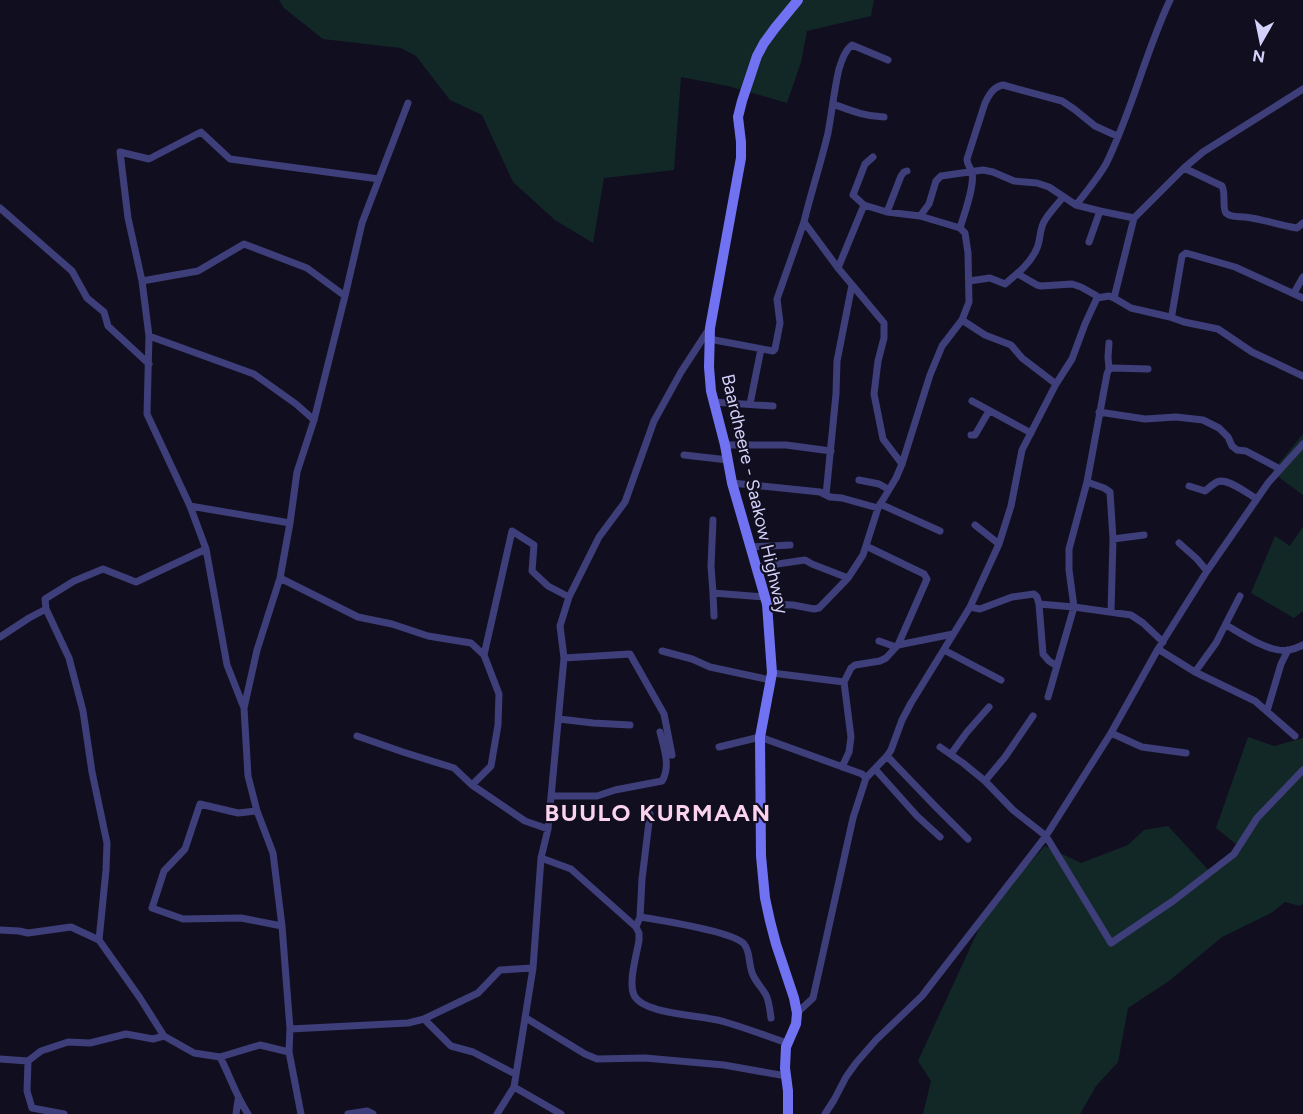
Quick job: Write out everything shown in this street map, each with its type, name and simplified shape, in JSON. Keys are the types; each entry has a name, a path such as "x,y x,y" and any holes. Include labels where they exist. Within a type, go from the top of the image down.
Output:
{"main road":[{"name":"Baardheere - Saakow Highway","path":"797,1013 765,898 761,856 760,737 771,677 766,601 732,483 711,391 709,367 710,334 741,158 738,117 757,56 764,43 798,0"},
{"path":"788,1114 787,1042 796,1024 797,1013"}],"street":[{"path":"1076,205 1105,165 1130,107 1157,28 1170,0"},
{"path":"496,1114 514,1087 526,1018 533,968 541,858 548,828 559,719 564,658 560,626 569,597 599,537 625,502 654,421 681,372 710,334 761,349 773,351 777,347 780,323 777,299 804,222 827,134 839,69 852,45 888,60"},
{"path":"960,228 971,191 972,173 967,163 969,152 985,103 997,87 1003,86 1062,101 1095,126 1118,136"},
{"path":"1114,298 1134,218 1203,152 1303,89"},
{"path":"301,1114 290,1052 282,926 273,854 256,811 248,776 244,708 257,650 280,578 297,472 314,420 362,224 408,103"},
{"path":"833,104 867,116 884,117"},
{"path":"244,708 227,665 206,549 190,506 147,414 149,336 142,281 128,219 120,152 149,159 201,132 230,159 379,179"},
{"path":"713,594 793,604 814,609 819,608 848,578 863,555 879,506 902,464 930,375 942,346 962,320 969,302 968,253 965,233 960,228 920,216 887,212 864,206 853,195 866,162 873,157"},
{"path":"1184,168 1222,186 1225,192 1224,208 1229,215 1297,228 1303,223"},
{"path":"920,216 929,204 936,181 941,176 983,170 1019,182 1037,183 1049,187 1076,205 1134,218"},
{"path":"887,212 901,176 906,171"},
{"path":"969,281 990,278 1005,284 1018,274 1037,248 1044,220 1063,198"},
{"path":"838,268 864,206"},
{"path":"0,208 72,271 87,298 104,312 108,326 149,364"},
{"path":"1089,243 1100,211"},
{"path":"804,222 838,268 884,323 884,338 878,361 874,394 883,439 902,464"},
{"path":"142,281 198,271 244,244 307,268 345,296"},
{"path":"1170,317 1182,256 1186,253 1235,267 1303,298"},
{"path":"1018,274 1041,286 1072,284 1097,298"},
{"path":"1294,294 1303,277"},
{"path":"826,495 837,361 852,285"},
{"path":"1097,298 1105,296 1114,298 1131,308 1218,329 1252,352 1303,376"},
{"path":"797,1013 813,998 853,818 866,778 887,756 911,703 970,607 999,544 1011,506 1022,450 1056,384 1072,360 1097,298"},
{"path":"962,320 985,335 1011,345 1022,358 1056,384"},
{"path":"149,336 254,374 314,420"},
{"path":"1048,697 1074,607 1069,570 1069,549 1087,482 1109,369 1109,343"},
{"path":"750,404 761,349"},
{"path":"1109,369 1122,367 1148,369"},
{"path":"972,401 1031,433"},
{"path":"714,402 773,406"},
{"path":"971,435 975,435 989,411"},
{"path":"1099,412 1145,419 1176,417 1203,420 1219,428 1237,450 1246,452 1280,469"},
{"path":"825,1114 856,1063 876,1040 922,996 1046,836 1111,733 1160,645 1207,571 1268,483 1303,444"},
{"path":"725,445 786,445 831,451"},
{"path":"684,455 728,460"},
{"path":"860,480 879,484 888,489"},
{"path":"1189,486 1205,491 1217,482 1225,481 1257,499"},
{"path":"1087,482 1110,492 1113,539 1111,612"},
{"path":"732,483 820,492 879,506 940,531"},
{"path":"190,506 290,523"},
{"path":"713,520 711,566 714,616"},
{"path":"975,525 999,544"},
{"path":"484,655 512,531 534,545 532,571 548,586 569,597"},
{"path":"1113,539 1144,535"},
{"path":"1179,543 1207,571"},
{"path":"750,547 790,545"},
{"path":"842,767 849,752 851,737 844,682 855,665 880,661 897,646 927,579 924,574 866,546"},
{"path":"99,940 107,843 92,772 83,711 69,658 46,609 45,599 74,581 103,568 136,582 206,549"},
{"path":"757,567 805,560 848,578"},
{"path":"280,578 358,617 392,624 429,636 471,643 484,655 499,694 498,725 491,766 472,784"},
{"path":"970,607 980,609 1012,597 1032,594 1037,597 1043,654 1057,666"},
{"path":"1195,672 1216,643 1240,596"},
{"path":"1039,604 1131,615 1143,623 1160,645 1195,672 1255,701 1295,736"},
{"path":"0,637 46,609"},
{"path":"1226,625 1268,648 1281,651 1303,645"},
{"path":"879,641 897,646 953,634"},
{"path":"944,650 1001,680"},
{"path":"1267,711 1281,664 1288,650"},
{"path":"662,651 692,659 710,667 771,677 844,682"},
{"path":"564,658 630,654 664,714 672,755"},
{"path":"951,754 989,707"},
{"path":"985,782 1033,716"},
{"path":"559,719 630,725"},
{"path":"551,796 597,796 662,781 667,768 660,732"},
{"path":"1111,733 1142,747 1186,753"},
{"path":"357,736 454,768 472,784 525,821 548,828"},
{"path":"719,747 760,737 862,774 866,778"},
{"path":"940,747 985,782 1013,810 1046,836 1111,943 1173,901 1234,854 1257,818 1303,770"},
{"path":"887,756 969,839"},
{"path":"875,769 917,816 940,837"},
{"path":"256,811 238,813 200,804 185,849 164,871 152,908 183,919 241,918 282,926"},
{"path":"636,927 640,917 650,814"},
{"path":"541,858 571,869 636,927 639,940 632,981 633,994 639,1002 653,1008 723,1021 787,1042"},
{"path":"640,917 713,931 741,941 746,946 754,978 766,994 771,1018"},
{"path":"0,930 28,933 71,927 99,940 164,1036 194,1053 220,1057 260,1045 290,1052"},
{"path":"290,1029 408,1023 424,1019 478,993 500,970 533,968"},
{"path":"526,1018 597,1059 645,1058 724,1065 786,1076"},
{"path":"424,1019 451,1046 473,1052 515,1074"},
{"path":"0,1059 28,1061 41,1050 68,1042 90,1043 126,1034 153,1039 164,1036"},
{"path":"220,1057 230,1076 238,1100 248,1114"},
{"path":"28,1061 27,1091 32,1108 64,1114"},
{"path":"514,1087 561,1114"},
{"path":"236,1114 238,1100"},
{"path":"348,1114 366,1111 373,1114"}],"green space":[{"path":"279,0 874,0 871,16 807,31 801,62 787,103 728,86 681,77 674,170 604,178 593,243 555,220 513,182 482,115 450,100 416,56 401,48 323,39 284,8"},
{"path":"1303,434 1303,495 1272,472"},
{"path":"1303,527 1303,611 1294,618 1251,593 1275,536 1290,546"},
{"path":"1248,737 1274,746 1303,738 1303,903 1300,906 1285,902 1271,913 1222,937 1169,981 1128,1008 1118,1062 1096,1086 1080,1114 923,1114 931,1081 918,1061 988,909 1045,846 1081,863 1128,845 1144,830 1168,826 1212,874 1242,849 1216,828"}],"district":[{"name":"BUULO KURMAAN","path":"658,812"}]}
